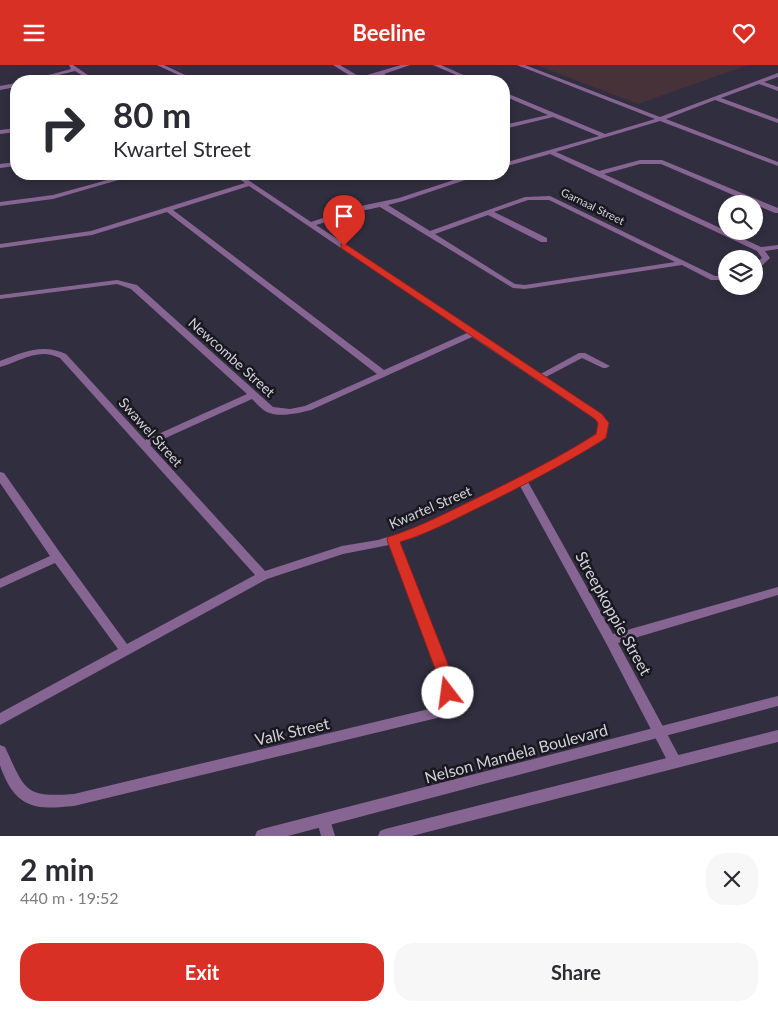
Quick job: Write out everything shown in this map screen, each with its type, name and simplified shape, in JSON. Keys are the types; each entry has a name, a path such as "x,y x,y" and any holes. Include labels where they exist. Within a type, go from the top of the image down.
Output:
{"street":[{"path":"160,65 182,75"},
{"path":"336,65 349,75"},
{"path":"371,75 407,65"},
{"path":"436,65 460,75"},
{"path":"520,65 778,164"},
{"path":"48,75 73,67 85,75"},
{"path":"377,73 382,75"},
{"path":"510,163 662,119 778,75"},
{"path":"758,82 778,89"},
{"path":"510,97 604,136"},
{"path":"714,98 778,121"},
{"path":"510,126 554,115"},
{"path":"549,151 760,249 778,247"},
{"path":"597,173 640,162 662,162 778,211"},
{"path":"0,203 53,197 114,180"},
{"path":"244,180 539,377"},
{"path":"311,224 351,211 413,196 460,180"},
{"path":"0,247 78,236 250,184"},
{"name":"Garnaal Street","path":"429,234 530,197 550,198 683,263 718,277"},
{"path":"381,204 513,286 525,287 683,263"},
{"path":"168,209 383,375"},
{"path":"490,213 544,240"},
{"name":"Newcombe Street","path":"0,297 118,281 126,283 134,287 270,410 282,412 298,411 383,375 474,333"},
{"name":"Swawel Street","path":"0,364 35,351 51,350 57,352 144,444 263,577"},
{"name":"Kwartel Street","path":"0,719 263,577 342,550 393,540 412,534 522,481 599,439 604,428 600,419 539,377"},
{"path":"144,444 252,395"},
{"path":"0,475 56,557 125,650"},
{"name":"Streepkoppie Street","path":"522,481 675,762"},
{"name":"Valk Street","path":"0,751 16,785 23,794 33,800 50,803 74,800 432,714 445,703 448,693 447,682 393,540"},
{"path":"0,584 56,557"},
{"path":"610,640 778,591"},
{"name":"Nelson Mandela Boulevard","path":"262,836 778,701"},
{"path":"385,836 778,736"},
{"path":"324,821 328,836"}],"lane":[{"path":"539,377 578,355 586,355 606,367"}],"shaded area":[{"path":"536,65 748,65 638,104"}],"route":[{"path":"344,246 598,417 604,423 604,431 599,439 522,481 437,523 393,540 447,682 448,693"}]}
